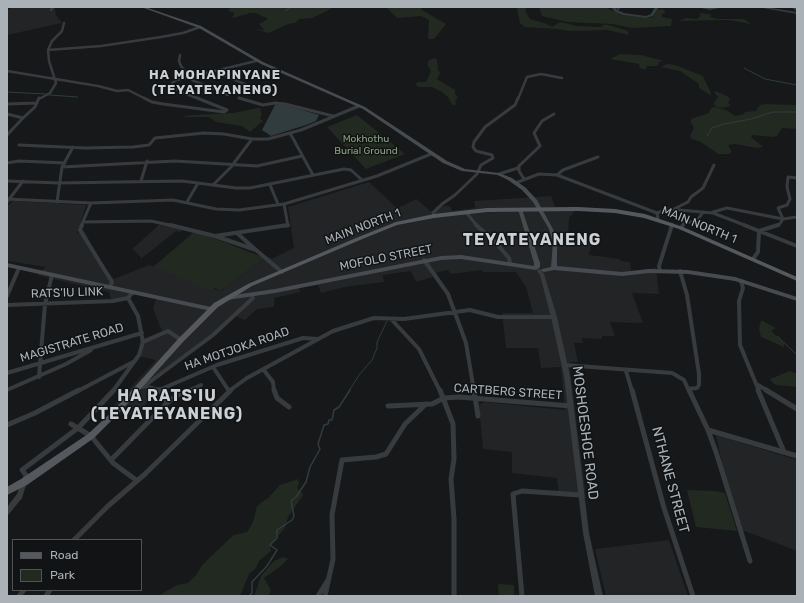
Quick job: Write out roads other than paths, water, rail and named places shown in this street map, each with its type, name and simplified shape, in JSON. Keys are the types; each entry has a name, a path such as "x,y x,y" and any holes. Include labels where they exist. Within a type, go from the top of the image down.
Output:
{"main road":[{"path":"142,7 200,27 235,46 256,61 359,106 431,154 449,164 478,172 499,174 515,182 527,192 551,229 555,242 542,269"},
{"name":"MAIN NORTH 1","path":"7,491 24,482 91,436 142,386 181,340 211,309 226,298 240,294 282,272 396,224 434,216 466,212 520,209 615,211 658,216 672,224 797,279"},
{"name":"MOSHOESHOE ROAD","path":"520,209 542,269"},
{"name":"MOFOLO STREET","path":"240,294 252,295 424,260 461,256 542,269 622,274 680,271 718,275 797,299"},
{"path":"7,265 211,309"}],"street":[{"path":"793,7 797,10"},
{"path":"57,81 48,61 48,50 52,41 62,31 64,23"},
{"path":"48,50 101,46 173,35 200,27"},
{"path":"180,55 179,61 188,77 197,83 228,95"},
{"path":"7,71 57,81 98,86 117,91 128,90 152,102 173,107 225,112 225,108 200,101 183,94 171,85 177,80 256,61"},
{"path":"220,70 221,74 247,85"},
{"path":"434,216 433,212 455,195 478,172 481,165 490,161 493,156 476,151 473,147 474,142 485,127 515,105 522,91 525,79 530,76 541,74 562,78"},
{"path":"7,135 37,103 40,97 50,93 57,81"},
{"path":"239,98 263,105 275,103 285,104 334,116"},
{"path":"7,104 37,103"},
{"path":"19,145 133,147 148,145 155,138 204,133 224,134 252,139 268,139 359,106"},
{"path":"7,114 22,118"},
{"path":"499,174 518,168 520,164 540,146 534,131 542,121 554,114"},
{"path":"290,132 302,156 314,175"},
{"path":"213,185 252,139"},
{"path":"57,202 62,167 74,147"},
{"path":"8,200 91,203 173,200 216,209 239,210 284,204 362,180 431,154"},
{"path":"62,167 147,161 196,160 265,165 302,156"},
{"path":"557,175 563,170 598,157"},
{"path":"7,163 19,161 65,163"},
{"path":"141,181 147,161"},
{"path":"672,210 683,206 691,197 703,188 714,165"},
{"path":"518,168 524,179"},
{"path":"7,181 59,183 141,181 198,183 236,188 270,185 336,170 348,169 362,180"},
{"path":"515,182 542,174 557,175 658,216 662,210 713,213 797,246"},
{"path":"783,219 778,208 787,204 790,199 786,187 788,177 797,178"},
{"path":"8,200 23,181"},
{"path":"187,202 198,183"},
{"path":"270,185 278,204"},
{"path":"91,203 80,230 112,282 110,287"},
{"path":"215,236 288,226 284,204"},
{"path":"713,213 727,208 783,219 797,217"},
{"path":"466,212 478,228 496,243 509,258 510,263"},
{"path":"681,228 684,223 696,221 703,212"},
{"path":"759,231 779,225 783,219"},
{"path":"83,222 151,221 215,236 256,250"},
{"path":"660,271 659,266 672,224"},
{"path":"753,260 758,252 759,231"},
{"path":"238,234 282,272"},
{"path":"424,260 433,276 448,294 466,343 478,416"},
{"path":"7,296 19,268"},
{"name":"MOSHOESHOE ROAD","path":"542,269 565,365 586,533 599,596"},
{"path":"680,271 687,295 699,374 699,385 697,388 688,389"},
{"path":"38,377 41,363 45,304 50,278 52,275"},
{"path":"741,281 743,288 739,301 740,345 784,452"},
{"path":"7,512 20,496 26,475 22,470 78,428 109,397 139,355 143,342 142,333 138,316 128,298 132,293"},
{"path":"142,386 214,335 253,298 252,295"},
{"name":"RATS'IU LINK","path":"7,305 113,301 128,298"},
{"name":"HA MOTJOKA ROAD","path":"75,539 229,391 263,369 332,330 374,318 404,319 476,310 498,317 554,317"},
{"path":"391,319 418,349 437,382 444,398 454,433 451,479 454,519 454,596"},
{"path":"143,342 168,331 181,340"},
{"name":"MAGISTRATE ROAD","path":"7,373 142,333"},
{"name":"HA MOTJOKA ROAD","path":"159,390 212,367 303,338 318,339"},
{"path":"7,390 38,377 97,346"},
{"path":"7,425 35,413 135,361"},
{"path":"565,365 676,374 684,380 708,430 750,561"},
{"path":"212,367 229,391"},
{"path":"263,369 273,382 277,398 289,407"},
{"name":"NTHANE STREET","path":"626,370 641,418 664,508 693,596"},
{"path":"111,460 167,403 176,396 201,385"},
{"path":"757,385 797,409"},
{"path":"142,386 159,390 164,395 167,403"},
{"name":"CARTBERG STREET","path":"426,404 438,403 444,398 476,398 571,406"},
{"path":"388,406 426,404"},
{"path":"325,596 333,559 332,515 342,460 386,454 405,424 426,404"},
{"path":"71,424 91,436 111,460 129,477 136,480"},
{"path":"708,430 797,456"},
{"path":"522,596 515,531 513,494 522,491 581,495"},
{"path":"318,596 330,576"}],"waterway":[{"path":"285,11 291,7"},
{"path":"613,7 616,11 623,14 646,17 652,15 657,7"},
{"path":"699,7 710,9 722,7"},
{"path":"759,7 797,13"},
{"path":"744,68 765,79 797,85"},
{"path":"7,92 46,94"},
{"path":"49,95 78,97"},
{"path":"707,136 712,128 724,124 751,119 773,112 797,112"},
{"path":"349,391 359,375 372,360 377,348 377,342 387,321"},
{"path":"777,336 797,355"},
{"path":"249,596 252,593 252,582 267,566 277,550 270,545 277,538 277,530 292,520 294,516 291,501 296,497 306,482 310,467 320,449 318,444 324,425 328,424 329,420 332,420 334,410 339,407 350,390"}],"district":[{"name":"HA MOHAPINYANE (TEYATEYANENG)","path":"215,82"},
{"name":"TEYATEYANENG","path":"532,240"},
{"name":"HA RATS'IU (TEYATEYANENG)","path":"167,405"}],"park label":[{"name":"Mokhothu Burial Ground","path":"366,144"}]}
